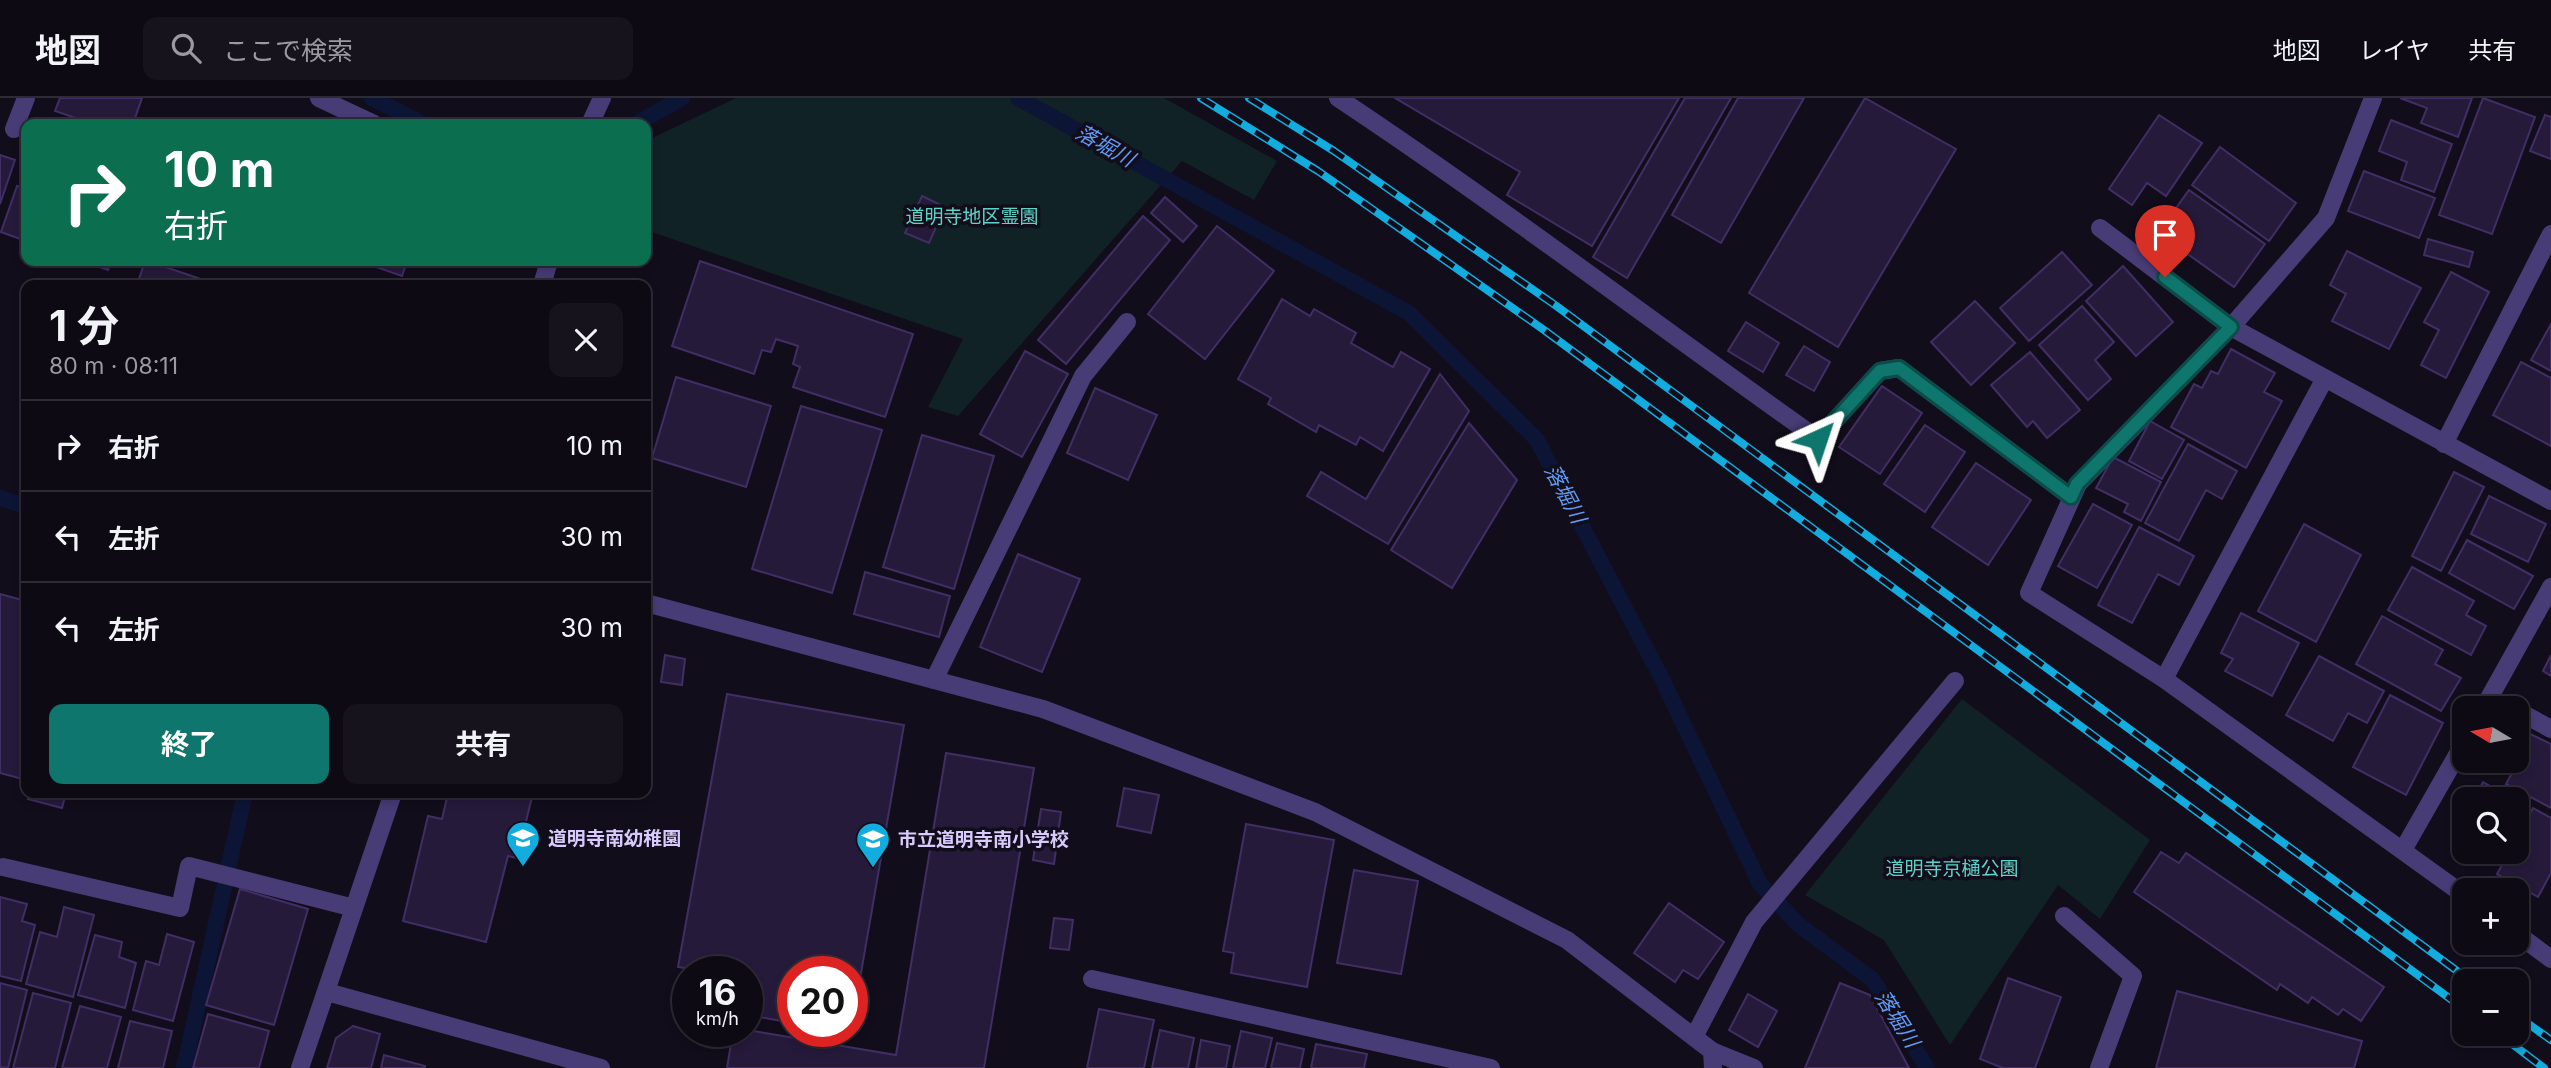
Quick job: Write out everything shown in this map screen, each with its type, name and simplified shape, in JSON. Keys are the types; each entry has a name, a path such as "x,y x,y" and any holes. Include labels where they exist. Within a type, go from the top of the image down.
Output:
{"street":[{"path":"13,129 26,98"},
{"path":"319,98 363,119"},
{"path":"592,119 603,98"},
{"path":"1338,98 1449,172 1596,282 1818,439 1880,371 1899,368 2071,497"},
{"path":"2373,98 2326,218 2231,327 2077,484 2029,593 2164,679 2452,885"},
{"path":"2099,228 2231,327 2323,380 2551,501"},
{"path":"2444,444 2551,234"},
{"path":"934,680 1083,376 1128,322"},
{"path":"2164,679 2323,380"},
{"path":"2490,696 2551,587"},
{"path":"651,604 1043,709 1315,812 1567,940 1694,1037 1712,1059 1754,1068"},
{"path":"1694,1037 1754,922 1955,681"},
{"path":"2529,717 2551,729"},
{"path":"2403,850 2452,764"},
{"path":"300,1068 391,798"},
{"path":"3,867 180,908 189,866 354,908"},
{"path":"2064,916 2133,976 2099,1068"},
{"path":"2529,943 2551,959"},
{"path":"1092,979 1491,1068"},
{"path":"327,992 601,1068"}],"green space":[{"name":"道明寺地区霊園","path":"736,98 1164,98 1277,161 1254,200 1182,161 958,416 928,407 963,339 651,232 651,139"},
{"name":"道明寺京樋公園","path":"1962,699 2150,840 2100,919 2058,885 1950,1045 1884,940 1805,895"}],"building":[{"path":"60,98 142,98 135,119 78,119 55,111"},
{"path":"1395,98 1679,98 1592,246 1507,195 1520,172"},
{"path":"1685,98 1731,98 1627,278 1593,257"},
{"path":"1738,98 1804,98 1721,243 1672,215"},
{"path":"1865,98 1956,149 1838,347 1749,293"},
{"path":"2400,98 2472,98 2458,137 2421,123 2427,108"},
{"path":"2483,98 2535,117 2492,234 2439,215"},
{"path":"2159,115 2202,143 2166,196 2147,183 2132,205 2109,189"},
{"path":"2545,115 2551,117 2551,159 2530,151"},
{"path":"2391,120 2452,144 2434,192 2401,180 2407,162 2379,151"},
{"path":"2220,147 2296,203 2269,241 2192,185"},
{"path":"0,155 15,160 0,204"},
{"path":"2364,171 2435,198 2419,238 2348,211"},
{"path":"17,186 21,187 21,239 1,232"},
{"path":"2189,190 2265,244 2234,287 2158,233"},
{"path":"922,196 945,207 929,243 905,233"},
{"path":"1165,197 1197,226 1183,242 1151,213"},
{"path":"1143,216 1170,240 1066,364 1038,340"},
{"path":"1217,226 1274,271 1205,359 1148,314"},
{"path":"2428,239 2473,252 2469,267 2424,255"},
{"path":"2347,251 2421,288 2389,349 2332,321 2346,294 2330,285"},
{"path":"2062,252 2092,285 2029,341 2000,308"},
{"path":"700,261 913,334 885,417 793,387 800,367 793,364 798,346 776,339 771,352 762,350 754,374 672,346"},
{"path":"143,266 163,266 203,280 139,280"},
{"path":"373,266 405,266 402,276"},
{"path":"2123,266 2173,322 2136,356 2086,301"},
{"path":"2451,272 2489,292 2446,378 2421,365 2439,330 2424,322"},
{"path":"1282,299 1310,316 1314,309 1356,333 1351,343 1393,367 1401,352 1430,369 1383,451 1360,437 1356,445 1319,425 1316,432 1268,404 1271,398 1238,379"},
{"path":"1975,301 2015,343 1971,385 1931,342"},
{"path":"2082,306 2114,342 2095,360 2111,379 2088,400 2039,345"},
{"path":"1746,322 1779,343 1763,372 1728,351"},
{"path":"2551,324 2551,371 2531,360"},
{"path":"1804,346 1830,362 1814,391 1786,375"},
{"path":"2231,349 2275,373 2264,392 2282,401 2246,468 2171,427 2194,384 2202,388 2211,371 2218,374"},
{"path":"1025,351 1068,374 1022,457 980,434"},
{"path":"2030,352 2080,410 2047,438 2033,421 2027,427 1991,385"},
{"path":"2521,362 2551,378 2551,446 2493,415"},
{"path":"1440,374 1469,411 1388,544 1307,496 1321,472 1366,499"},
{"path":"676,377 771,406 746,487 652,458"},
{"path":"1882,386 1922,413 1880,474 1839,447"},
{"path":"1095,388 1157,415 1128,480 1067,453"},
{"path":"801,406 882,430 832,593 752,569"},
{"path":"2150,421 2184,440 2162,479 2129,461"},
{"path":"1469,423 1517,480 1452,588 1391,550"},
{"path":"1925,425 1965,452 1925,512 1884,484"},
{"path":"922,435 994,456 954,589 883,567"},
{"path":"2188,444 2237,471 2222,499 2206,490 2179,541 2145,523"},
{"path":"2113,457 2161,482 2141,521 2124,512 2128,504 2096,488"},
{"path":"1976,463 2031,500 1988,565 1932,527"},
{"path":"2454,472 2484,487 2441,571 2412,556"},
{"path":"2489,496 2546,524 2528,562 2471,534"},
{"path":"2093,504 2132,525 2097,588 2058,566"},
{"path":"2304,524 2361,555 2316,642 2258,611"},
{"path":"2139,527 2194,556 2179,585 2158,574 2132,623 2098,605"},
{"path":"2467,540 2533,576 2514,609 2449,573"},
{"path":"1018,554 1080,579 1042,672 980,647"},
{"path":"2412,567 2474,601 2466,615 2486,626 2471,655 2388,610"},
{"path":"865,572 950,596 939,637 854,614"},
{"path":"0,594 21,600 21,779 0,773"},
{"path":"2241,613 2299,643 2272,696 2225,671 2233,659 2221,653"},
{"path":"2382,616 2443,650 2435,664 2461,678 2441,711 2356,664"},
{"path":"665,655 685,659 682,685 661,682"},
{"path":"2551,655 2551,676 2543,671"},
{"path":"2319,656 2384,691 2367,723 2348,713 2333,741 2286,715"},
{"path":"727,694 904,725 864,956 777,956 777,1020 763,1018 763,956 680,956"},
{"path":"2390,695 2443,723 2406,795 2353,767"},
{"path":"2529,733 2551,744 2551,808 2529,796 2529,787 2512,787 2506,784 2511,774 2529,774"},
{"path":"946,753 1034,768 984,1068 727,1068 730,1047 763,1047 763,1033 777,1035 777,1047 848,1047 896,1055"},
{"path":"1124,788 1159,795 1151,833 1117,826"},
{"path":"28,798 65,798 62,808"},
{"path":"447,798 532,798 517,858 508,856 486,942 403,921 428,816 442,819"},
{"path":"2533,808 2551,818 2551,873 2538,897 2529,892 2529,878 2504,878 2497,874 2502,864 2529,864 2529,815"},
{"path":"1041,809 1061,812 1054,864 1033,860"},
{"path":"1246,824 1334,840 1307,987 1231,973 1234,953 1223,951"},
{"path":"2161,852 2179,863 2186,853 2384,987 2361,1021 2343,1009 2338,1015 2312,997 2308,1003 2280,984 2277,990 2134,892"},
{"path":"1354,870 1418,881 1401,974 1337,963"},
{"path":"240,889 308,909 274,1025 206,1005"},
{"path":"0,897 27,904 22,921 35,925 21,981 0,976"},
{"path":"1669,903 1724,942 1698,979 1683,970 1675,982 1634,953"},
{"path":"64,907 94,915 73,997 26,984 40,932 57,937"},
{"path":"1054,918 1073,920 1069,950 1050,948"},
{"path":"167,934 194,942 173,1021 133,1010 146,961 159,965"},
{"path":"95,935 122,942 119,957 136,963 125,1008 78,995"},
{"path":"2008,978 2061,997 2035,1068 2003,1068 1980,1059"},
{"path":"0,983 27,990 8,1068 0,1067"},
{"path":"1840,983 1870,995 1909,1068 1805,1068"},
{"path":"2177,991 2362,1041 2354,1068 2156,1068"},
{"path":"33,993 71,1003 55,1068 13,1068"},
{"path":"1748,994 1777,1011 1758,1047 1729,1030"},
{"path":"80,1006 121,1017 107,1068 62,1068"},
{"path":"1099,1009 1154,1020 1144,1068 1087,1068"},
{"path":"208,1014 269,1031 259,1068 193,1068"},
{"path":"130,1021 172,1031 163,1068 118,1068"},
{"path":"353,1026 380,1034 371,1068 327,1068 336,1038"},
{"path":"1160,1030 1194,1038 1188,1068 1152,1068"},
{"path":"1241,1031 1272,1038 1265,1068 1233,1068"},
{"path":"1201,1040 1230,1046 1226,1068 1196,1068"},
{"path":"1277,1043 1304,1049 1300,1068 1271,1068"},
{"path":"1316,1044 1367,1054 1364,1068 1311,1068"},
{"path":"384,1055 425,1066 425,1068 381,1068"}],"waterway":[{"name":"落堀川","path":"372,98 413,119"},
{"name":"落堀川","path":"645,119 682,98"},
{"name":"落堀川","path":"1018,98 1409,313 1537,440 1661,677 1760,884 1799,925 1873,980 1927,1068"},
{"path":"0,498 21,504"},
{"path":"184,1068 244,798"}],"railway":[{"path":"1201,98 1318,171 1544,330 2452,1000"},
{"path":"1249,98 1334,151 1555,305 2454,969"},
{"path":"2529,1024 2551,1040"},
{"path":"2515,1046 2544,1068"}],"place":[{"name":"道明寺南幼稚園","path":"523,868"},
{"name":"市立道明寺南小学校","path":"873,869"}],"route":[{"path":"1818,439 1880,371 1899,368 2071,497 2077,484 2231,327 2165,277"}]}
